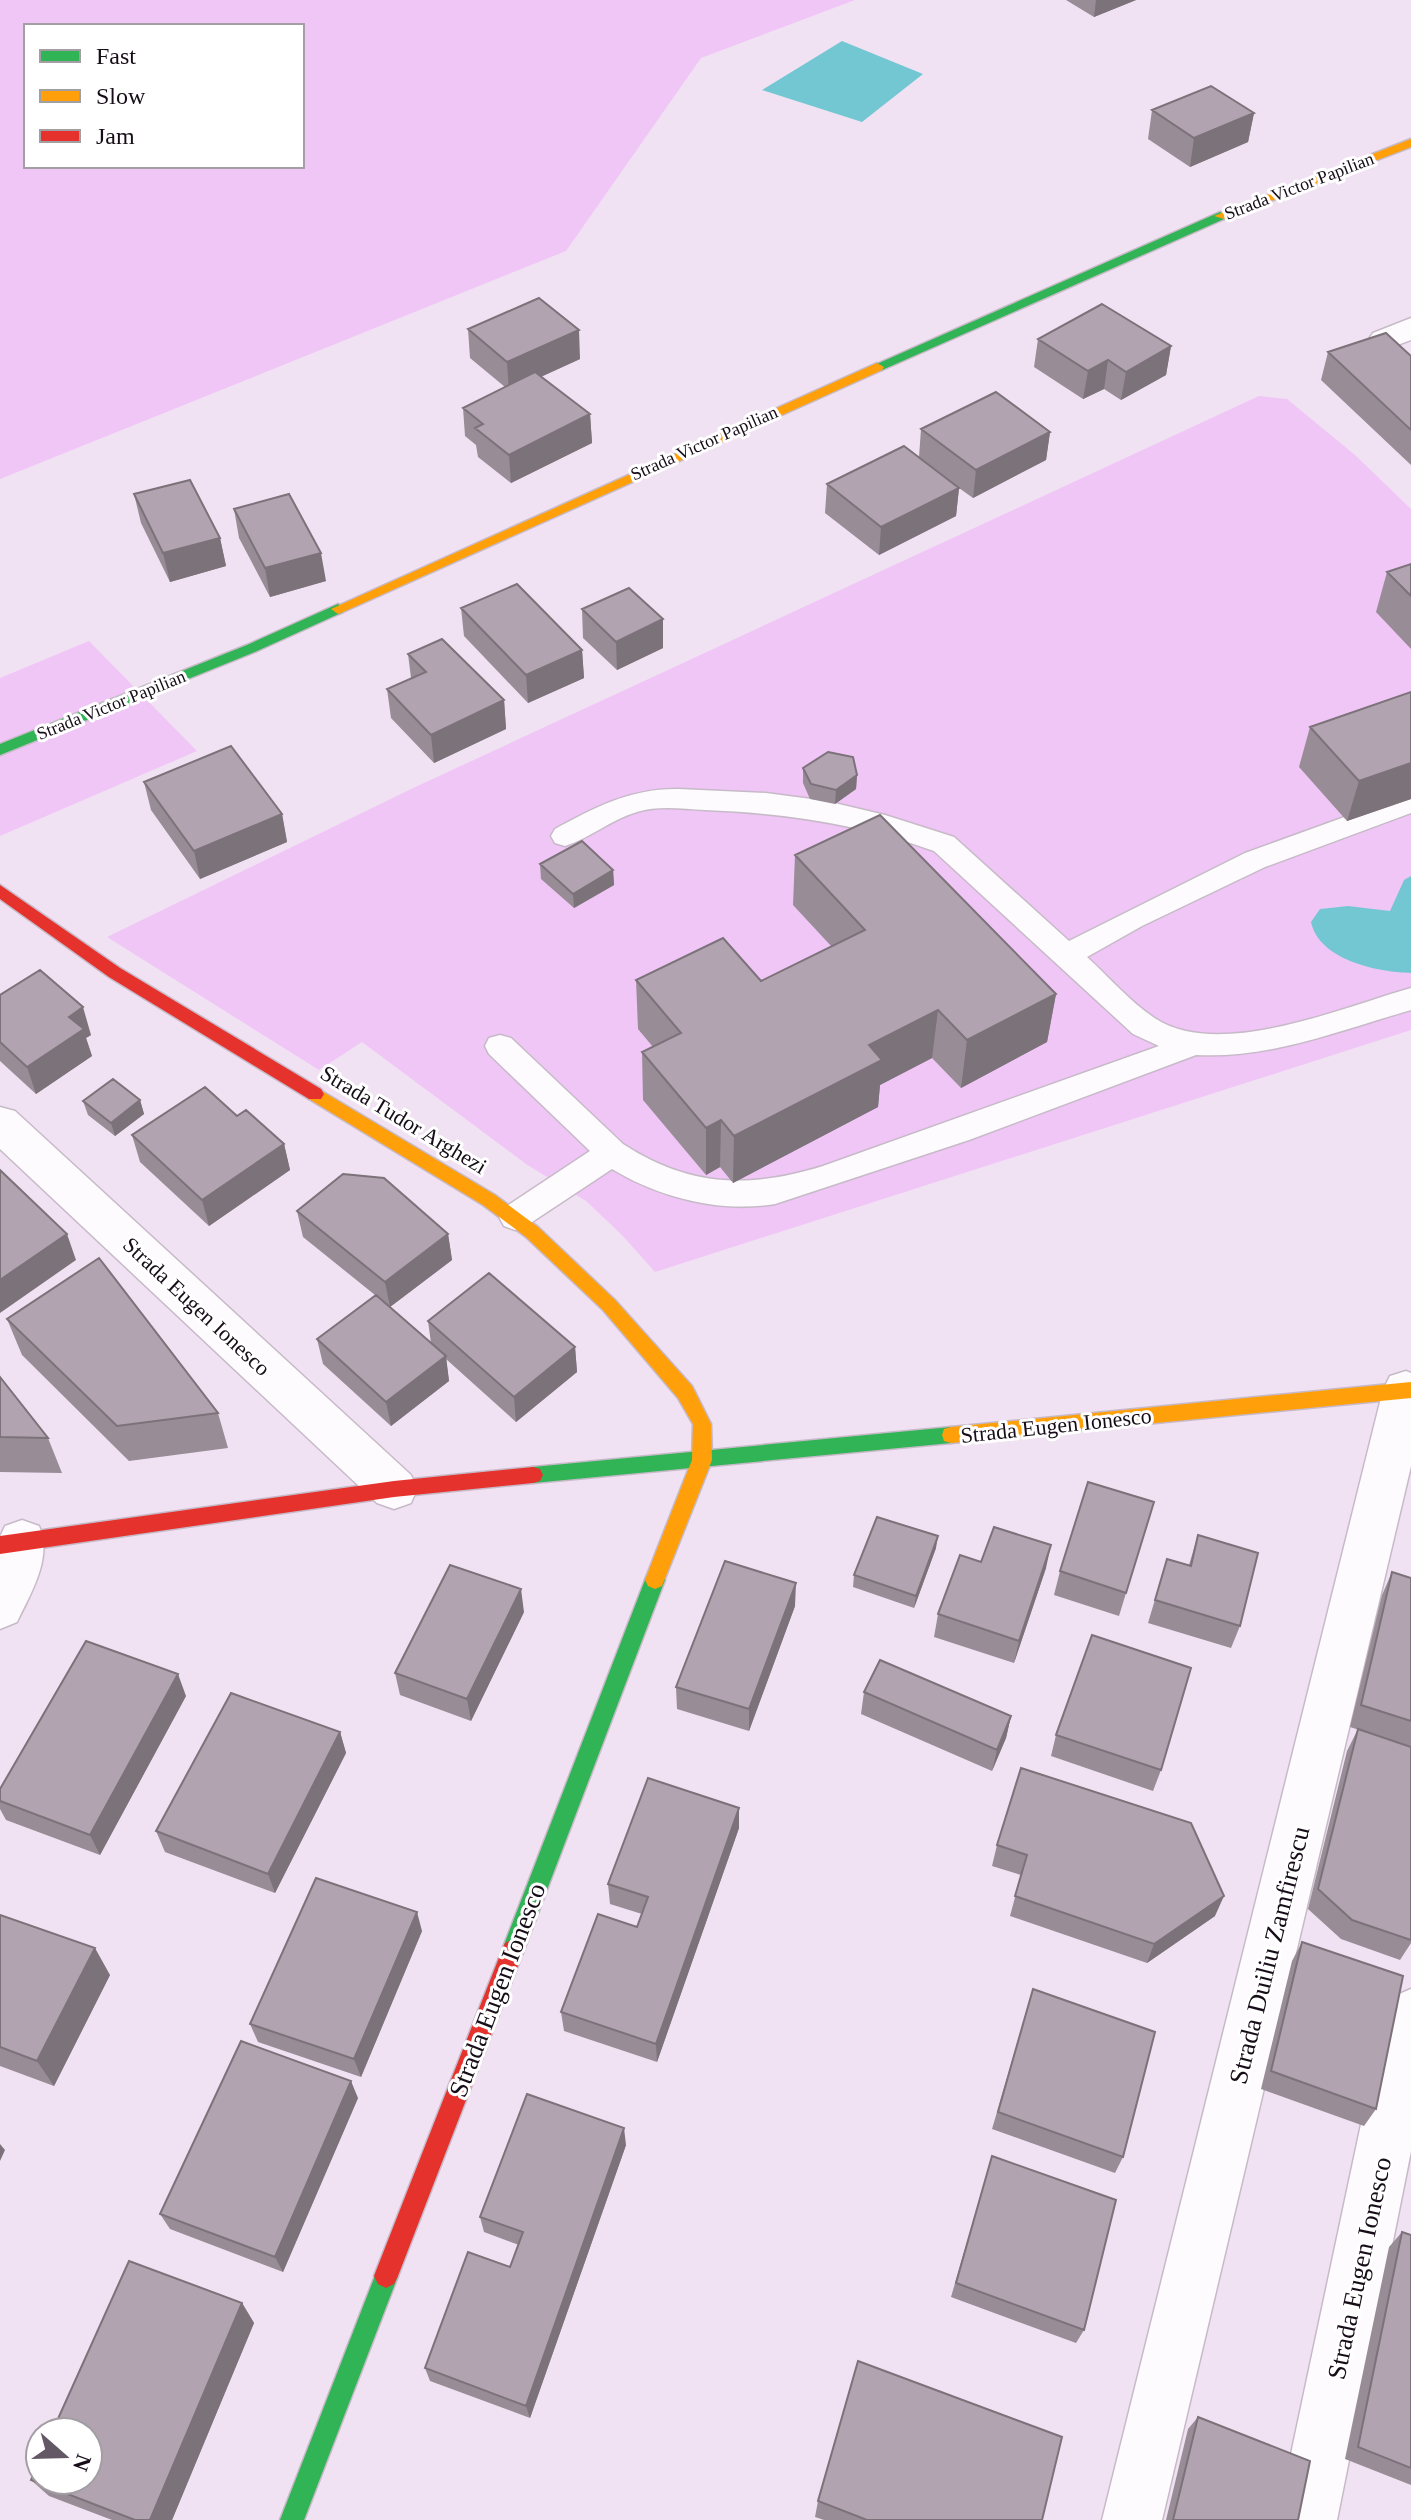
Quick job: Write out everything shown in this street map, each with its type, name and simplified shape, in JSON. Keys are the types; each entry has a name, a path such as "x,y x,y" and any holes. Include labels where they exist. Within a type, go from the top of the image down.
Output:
{"street":[{"name":"Strada Victor Papilian","path":"0,750 252,648 666,459 1266,196 1411,143"},
{"name":"Strada Tudor Arghezi","path":"0,891 30,915 120,975 515,1217 588,1280 688,1396 703,1427 702,1460"},
{"name":"Strada Eugen Ionesco","path":"0,1123 394,1489"},
{"name":"Strada Eugen Ionesco","path":"11,1543 394,1489 1409,1390"},
{"name":"Strada Duiliu Zamfirescu","path":"1132,2520 1409,1390"},
{"name":"Strada Eugen Ionesco","path":"292,2520 702,1460"},
{"path":"0,1607 21,1554 11,1543"},
{"name":"Strada Eugen Ionesco","path":"1307,2520 1411,2016"}],"lane":[{"path":"565,836 636,802 658,799 778,802 852,815 944,844 1144,1026 1194,1044 1224,1046 1254,1042 1411,999"},
{"path":"1065,956 1132,919 1255,860 1411,803"},
{"path":"500,1046 612,1153 643,1172 667,1180 743,1195 763,1194 859,1166 1049,1102 1194,1044"},
{"path":"515,1217 612,1153"}],"shaded area":[{"path":"0,0 855,0 701,58 566,251 0,479"},
{"path":"1259,396 1287,399 1355,455 1411,509 1411,1030 655,1272 586,1201 526,1164 362,1042 319,1070 107,937 409,790"},
{"path":"89,641 197,751 0,836 0,678"}],"water":[{"path":"842,41 923,74 862,122 762,90"},
{"path":"1411,876 1411,973 1382,970 1351,961 1337,955 1316,935 1311,922 1320,909 1348,906 1390,911 1404,880"}],"building":[{"path":"1211,86 1254,113 1194,138 1152,110"},
{"path":"539,298 579,330 507,362 468,329"},
{"path":"1102,304 1171,346 1126,372 1108,360 1088,371 1038,339"},
{"path":"1386,333 1411,356 1411,430 1328,352"},
{"path":"535,372 590,414 509,455 475,428 483,424 463,408"},
{"path":"996,392 1050,432 976,470 921,429"},
{"path":"904,446 959,488 881,527 827,484"},
{"path":"190,480 220,538 163,553 134,494"},
{"path":"289,494 321,553 265,568 234,509"},
{"path":"1411,564 1411,596 1387,572"},
{"path":"517,584 582,650 526,675 461,608"},
{"path":"629,588 663,619 616,642 582,609"},
{"path":"442,639 504,700 431,735 387,689 426,672 408,654"},
{"path":"1411,692 1411,763 1359,781 1310,727"},
{"path":"231,746 282,814 194,851 144,782"},
{"path":"828,752 853,757 857,775 836,790 811,784 803,768"},
{"path":"880,815 1056,994 967,1040 938,1010 869,1045 882,1060 734,1136 721,1120 706,1128 642,1052 681,1033 636,980 723,938 761,981 865,930 795,855"},
{"path":"582,841 613,870 573,894 540,864"},
{"path":"40,970 83,1007 69,1017 84,1029 27,1067 0,1042 0,995"},
{"path":"113,1079 140,1100 111,1123 83,1101"},
{"path":"205,1087 237,1116 246,1110 284,1144 202,1200 132,1135"},
{"path":"0,1170 67,1234 0,1280"},
{"path":"343,1174 384,1178 448,1234 385,1282 297,1211"},
{"path":"99,1258 218,1413 117,1426 7,1319"},
{"path":"489,1273 575,1347 514,1397 428,1321"},
{"path":"376,1295 446,1356 386,1402 317,1339"},
{"path":"0,1377 48,1438 0,1437"},
{"path":"1088,1482 1154,1502 1126,1593 1060,1571"},
{"path":"877,1517 938,1536 916,1596 854,1575"},
{"path":"994,1527 1051,1545 1019,1641 938,1614 960,1555 981,1562"},
{"path":"1198,1535 1258,1553 1240,1626 1155,1600 1167,1559 1191,1566"},
{"path":"725,1561 796,1583 749,1709 676,1687"},
{"path":"450,1565 521,1589 467,1699 395,1673"},
{"path":"1392,1572 1411,1578 1411,1721 1361,1705"},
{"path":"1092,1635 1191,1668 1161,1770 1056,1735"},
{"path":"86,1641 178,1674 90,1835 0,1801 0,1789"},
{"path":"880,1660 1011,1716 997,1750 864,1692"},
{"path":"231,1693 340,1732 268,1874 156,1831"},
{"path":"1358,1729 1411,1747 1411,1940 1352,1920 1318,1889"},
{"path":"1021,1768 1191,1823 1224,1896 1154,1944 1015,1896 1027,1855 997,1845"},
{"path":"648,1778 739,1808 656,2044 561,2012 598,1914 637,1927 648,1897 608,1884"},
{"path":"316,1878 417,1912 354,2059 250,2024"},
{"path":"0,1915 95,1948 37,2061 0,2047"},
{"path":"1302,1942 1403,1976 1376,2109 1271,2071"},
{"path":"1033,1989 1155,2032 1123,2157 998,2112"},
{"path":"241,2041 351,2081 275,2257 160,2214"},
{"path":"527,2094 624,2128 526,2406 425,2368 468,2252 510,2267 523,2232 480,2217"},
{"path":"992,2156 1116,2200 1084,2330 956,2283"},
{"path":"1402,2232 1411,2235 1411,2468 1358,2447"},
{"path":"129,2261 242,2303 150,2520 135,2520 73,2496 104,2496 104,2416 59,2416"},
{"path":"858,2361 1062,2437 1042,2520 867,2520 818,2501"},
{"path":"1198,2417 1310,2461 1298,2520 1173,2520"}],"traffic: fast":[{"path":"877,367 1220,216"},
{"path":"0,750 252,648 338,609"},
{"path":"533,1475 951,1435"},
{"path":"513,1950 655,1580"},
{"path":"292,2520 386,2276"}],"traffic: slow":[{"path":"1220,216 1411,143"},
{"path":"338,609 877,367"},
{"path":"315,1094 489,1200 532,1232 609,1305 685,1392 702,1424 702,1460 655,1580"},
{"path":"951,1435 1411,1390"}],"traffic: jam":[{"path":"0,891 114,972 315,1094"},
{"path":"0,1545 394,1489 533,1475"},
{"path":"386,2276 513,1950"}]}
